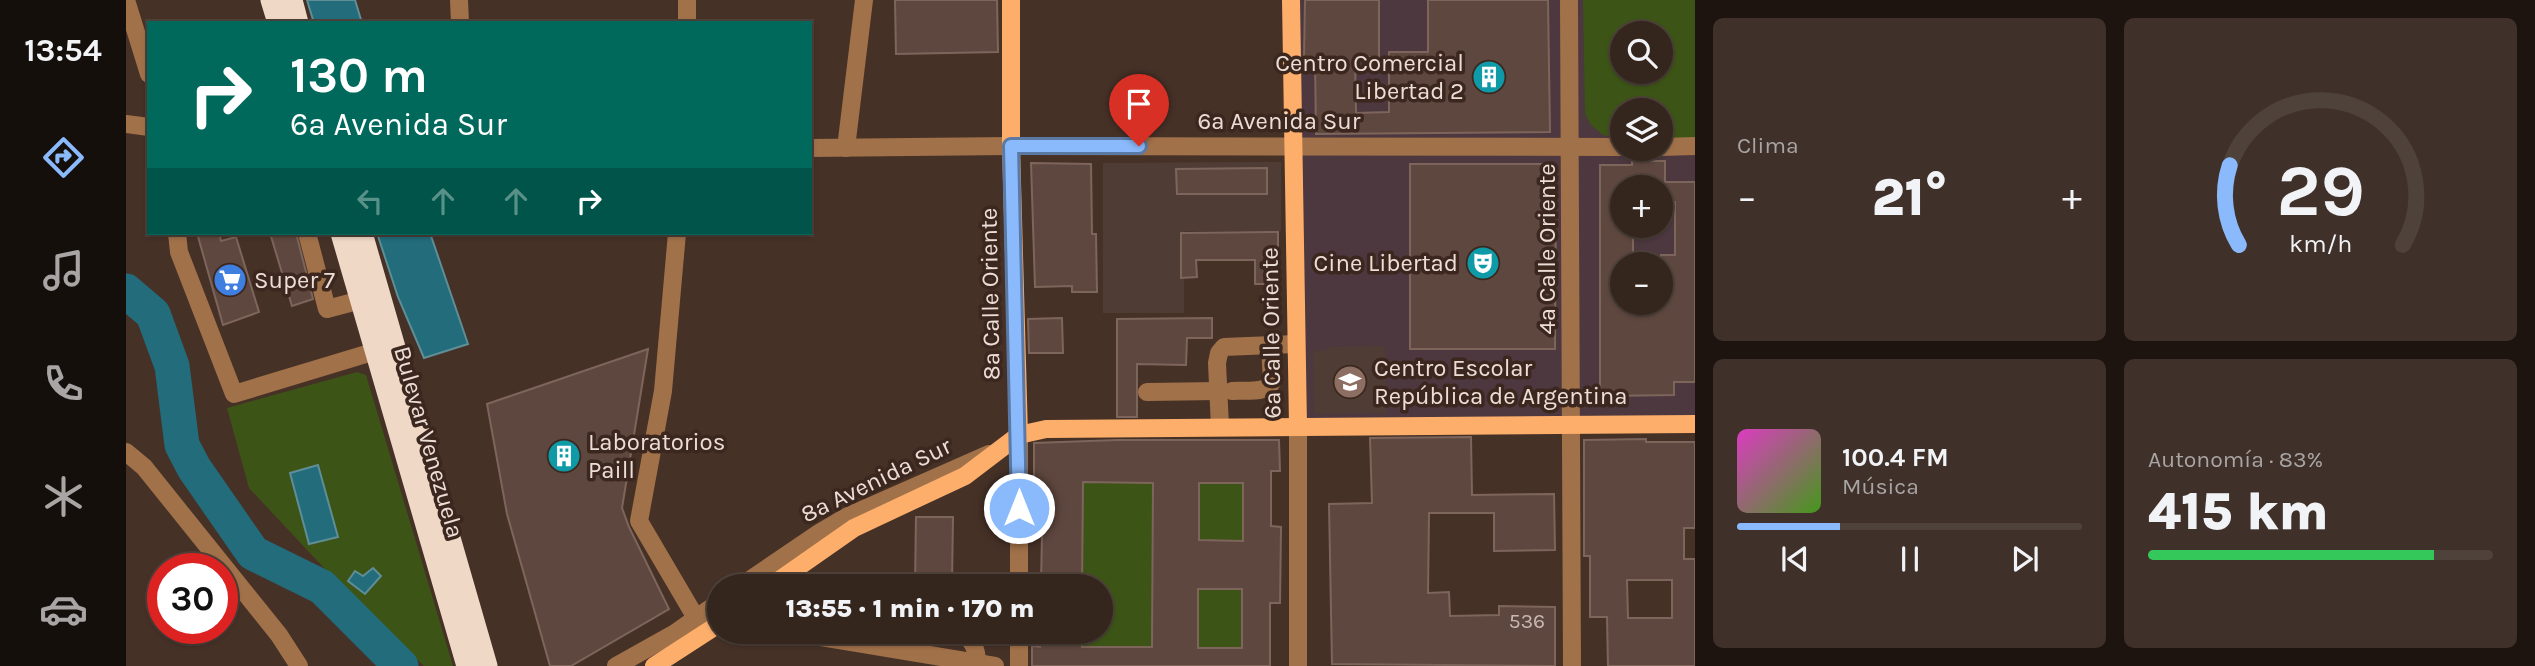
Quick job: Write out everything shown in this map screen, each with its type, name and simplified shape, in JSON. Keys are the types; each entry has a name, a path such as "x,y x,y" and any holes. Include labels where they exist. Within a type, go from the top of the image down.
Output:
{"highway":[{"path":"271,0 277,21"},
{"path":"292,0 297,21"},
{"name":"Bulevar Venezuela","path":"342,235 467,666"},
{"name":"Bulevar Venezuela","path":"363,235 488,666"}],"main road":[{"name":"8a Calle Oriente","path":"1011,0 1011,146 1019,435"},
{"name":"6a Calle Oriente","path":"1291,0 1298,426"},
{"path":"788,574 854,528 965,476 1019,435 1045,429 1695,424"},
{"path":"654,666 707,632"}],"street":[{"path":"126,0 147,68"},
{"path":"459,0 460,21"},
{"path":"687,0 687,21"},
{"path":"846,148 864,0"},
{"name":"4a Calle Oriente","path":"1569,0 1572,147 1572,666"},
{"path":"126,124 147,127"},
{"path":"1673,146 1695,146"},
{"name":"6a Avenida Sur","path":"812,148 1610,147"},
{"path":"177,235 179,252 234,394 376,351"},
{"path":"308,235 327,309 361,300"},
{"path":"677,235 663,391 639,521 696,618"},
{"path":"1220,427 1225,391 1217,363 1219,353 1224,347 1296,344"},
{"path":"1147,392 1265,390 1272,382 1270,345"},
{"name":"6a Calle Oriente","path":"1298,426 1298,666"},
{"name":"8a Calle Oriente","path":"1019,435 1019,574"},
{"name":"8a Avenida Sur","path":"758,574 846,517 1002,448"},
{"path":"126,452 144,467 279,635 299,666"},
{"path":"616,666 707,610"},
{"path":"863,644 995,666"},
{"path":"973,644 977,663"},
{"path":"1019,644 1019,666"}],"shaded area":[{"path":"1295,0 1695,0 1695,423 1298,426"},
{"path":"1281,162 1281,231 1184,231 1184,313 1103,313 1103,163"},
{"name":"Centro Escolar República de Argentina","path":"1385,346 1386,413 1314,414 1313,351 1329,350 1329,347"}],"green space":[{"path":"1583,0 1695,0 1695,138 1673,138 1673,98 1610,98 1610,136 1603,135 1591,125 1585,114"},
{"path":"357,372 366,375 453,666 424,666 354,600 249,488 227,408"},
{"path":"1083,482 1153,483 1152,647 1082,647 1082,644 1113,644 1113,574 1082,574"},
{"path":"1199,483 1243,483 1243,541 1199,540"},
{"path":"1198,589 1242,589 1242,648 1198,648"}],"water":[{"path":"307,0 355,0 361,21 313,21"},
{"path":"378,235 431,235 468,344 424,358 398,297"},
{"path":"318,465 338,537 309,544 290,473"},
{"path":"373,568 381,576 365,594 348,581 355,571 363,576"}],"building":[{"path":"895,0 997,0 998,52 896,54"},
{"name":"Centro Comercial Libertad 2","path":"1305,0 1379,0 1379,57 1355,57 1356,113 1389,112 1389,52 1428,52 1428,0 1548,0 1550,132 1316,134 1315,57 1304,58"},
{"path":"1665,161 1665,175 1610,175 1610,238 1633,238 1633,252 1610,252 1610,315 1673,315 1673,182 1695,182 1695,382 1674,382 1674,395 1608,396 1602,393 1600,165"},
{"path":"1031,163 1091,164 1092,234 1096,234 1097,292 1072,292 1072,286 1035,287"},
{"name":"Cine Libertad","path":"1410,164 1545,164 1552,170 1556,178 1555,349 1410,349"},
{"path":"1267,168 1267,194 1177,194 1176,169"},
{"path":"1278,232 1278,284 1255,284 1255,260 1196,260 1197,277 1181,278 1181,233"},
{"name":"Super 7","path":"198,235 220,235 221,241 236,237 259,312 223,325"},
{"path":"271,235 297,235 313,299 292,306"},
{"path":"1062,318 1063,353 1029,353 1028,319"},
{"path":"1212,318 1212,338 1187,338 1186,365 1137,364 1137,417 1117,417 1117,319"},
{"name":"Laboratorios Paill","path":"648,349 622,508 669,609 571,666 550,666 507,514 487,404"},
{"path":"1471,437 1472,495 1554,494 1555,550 1494,551 1494,513 1429,513 1428,593 1449,592 1450,616 1499,615 1499,606 1555,607 1555,666 1332,664 1329,504 1372,503 1370,438"},
{"path":"1646,439 1646,442 1695,442 1695,528 1684,528 1684,559 1695,559 1695,666 1608,666 1607,617 1590,617 1590,556 1584,556 1584,440","holes":["1627,580 1672,580 1672,618 1628,618"]},
{"path":"1279,440 1280,471 1271,471 1271,526 1281,527 1280,603 1270,603 1270,666 1032,666 1032,646 1040,647 1040,644 1152,647 1153,483 1083,482 1082,574 1041,574 1043,482 1034,482 1034,443","holes":["1199,483 1243,483 1243,541 1199,540","1198,589 1242,589 1242,648 1198,648"]},
{"path":"916,517 953,517 952,574 915,574"}],"waterway":[{"path":"126,291 153,314 172,366 182,445 194,468 253,553 322,587 401,666"}],"place":[{"name":"Centro Comercial Libertad 2","path":"1489,77"},
{"name":"Cine Libertad","path":"1483,263"},
{"name":"Super 7","path":"230,280"},
{"name":"Centro Escolar República de Argentina","path":"1350,382"},
{"name":"Laboratorios Paill","path":"564,456"}],"route":[{"path":"1019,508 1011,146 1139,146"}]}
